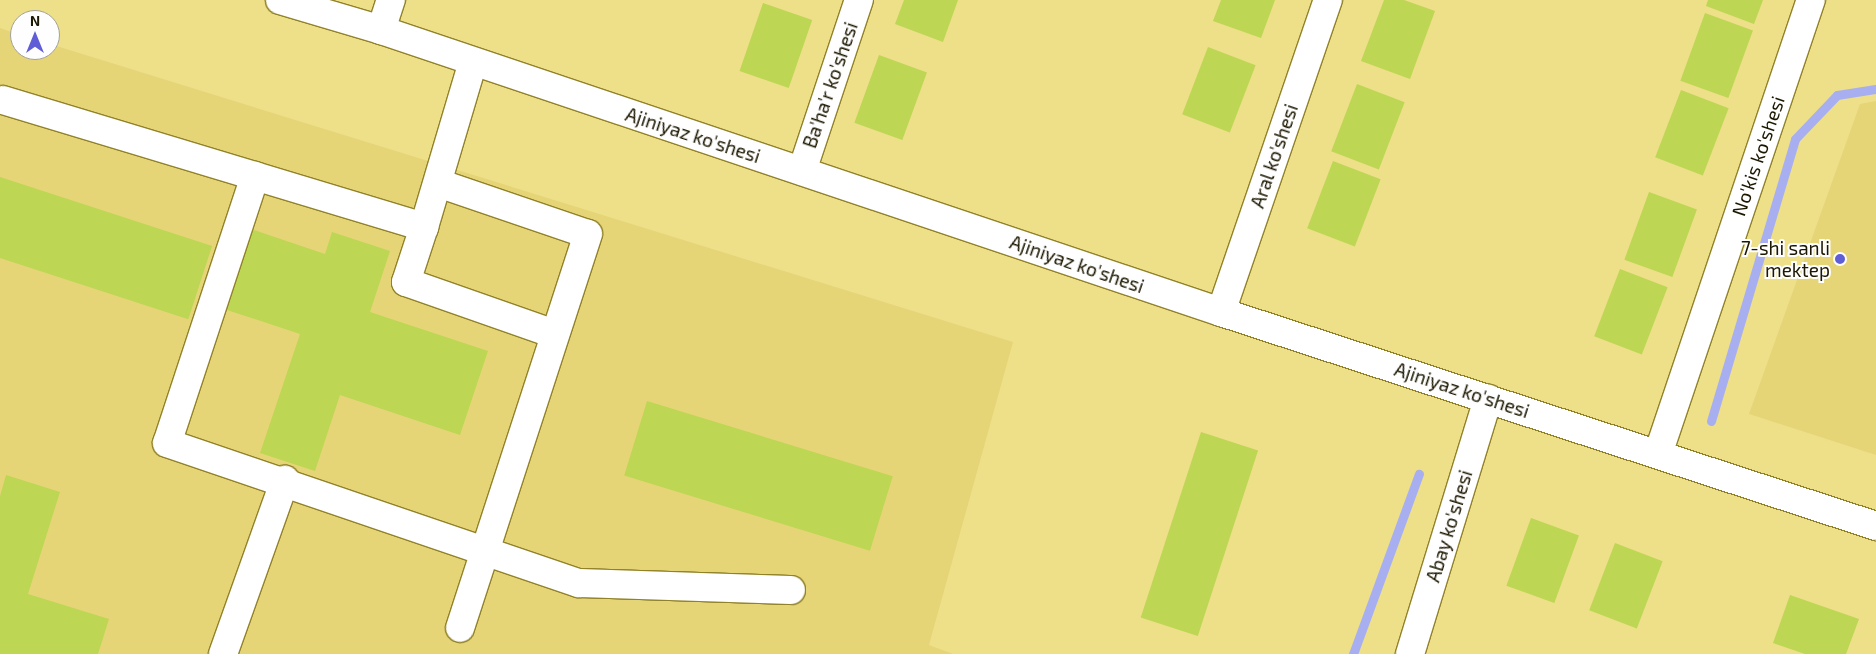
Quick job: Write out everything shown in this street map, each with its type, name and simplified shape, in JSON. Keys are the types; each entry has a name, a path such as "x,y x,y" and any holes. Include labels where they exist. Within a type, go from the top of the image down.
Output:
{"street":[{"name":"Ajiniyaz ko'shesi","path":"280,0 381,30 1221,312 1876,526"},
{"path":"381,30 391,0"},
{"name":"Ba'ha'r ko'shesi","path":"802,171 859,0"},
{"name":"Aral ko'shesi","path":"1221,312 1328,0"},
{"name":"No'kis ko'shesi","path":"1658,454 1811,0"},
{"path":"473,62 438,183 406,282 552,333"},
{"path":"3,100 424,227"},
{"path":"255,176 167,443 285,480 485,553 579,583 791,590"},
{"path":"438,183 588,234 552,333 485,553 460,628"},
{"name":"Abay ko'shesi","path":"1410,654 1488,399"},
{"path":"224,654 285,480"}],"shaded area":[{"path":"0,28 10,32 10,60 60,60 60,47 1013,342 929,645 953,654 0,654"},
{"name":"7-shi sanli mektep","path":"1876,101 1876,455 1749,414 1860,104"}],"building":[{"path":"904,0 958,0 943,42 895,24"},
{"path":"1221,0 1275,0 1261,38 1213,21"},
{"path":"1384,0 1404,0 1435,11 1410,79 1361,61"},
{"path":"1708,0 1763,0 1754,24 1706,6"},
{"path":"763,3 812,20 789,88 740,71"},
{"path":"1705,13 1753,30 1728,98 1680,81"},
{"path":"1208,47 1256,65 1230,132 1182,114"},
{"path":"879,55 927,72 902,140 854,123"},
{"path":"1357,84 1405,102 1379,169 1331,151"},
{"path":"1681,90 1729,108 1703,175 1655,157"},
{"path":"1333,161 1381,179 1355,246 1307,228"},
{"path":"0,177 212,246 188,319 0,258"},
{"path":"1649,192 1697,209 1672,277 1624,260"},
{"path":"251,229 325,254 332,232 390,251 370,312 488,351 460,435 340,395 315,471 260,453 300,334 224,309"},
{"path":"1620,269 1668,287 1642,354 1594,336"},
{"path":"647,401 893,476 870,551 624,476"},
{"path":"1201,432 1258,451 1198,636 1141,617"},
{"path":"6,475 60,492 28,594 109,619 98,654 0,654 0,496"},
{"path":"1531,518 1579,535 1554,603 1506,586"},
{"path":"1615,543 1663,561 1637,628 1589,610"},
{"path":"1790,595 1859,619 1846,654 1805,654 1773,643"}],"waterway":[{"path":"1711,421 1795,139 1837,95 1876,89"},
{"path":"1353,654 1419,474"}],"place":[{"name":"7-shi sanli mektep","path":"1840,259"}]}
